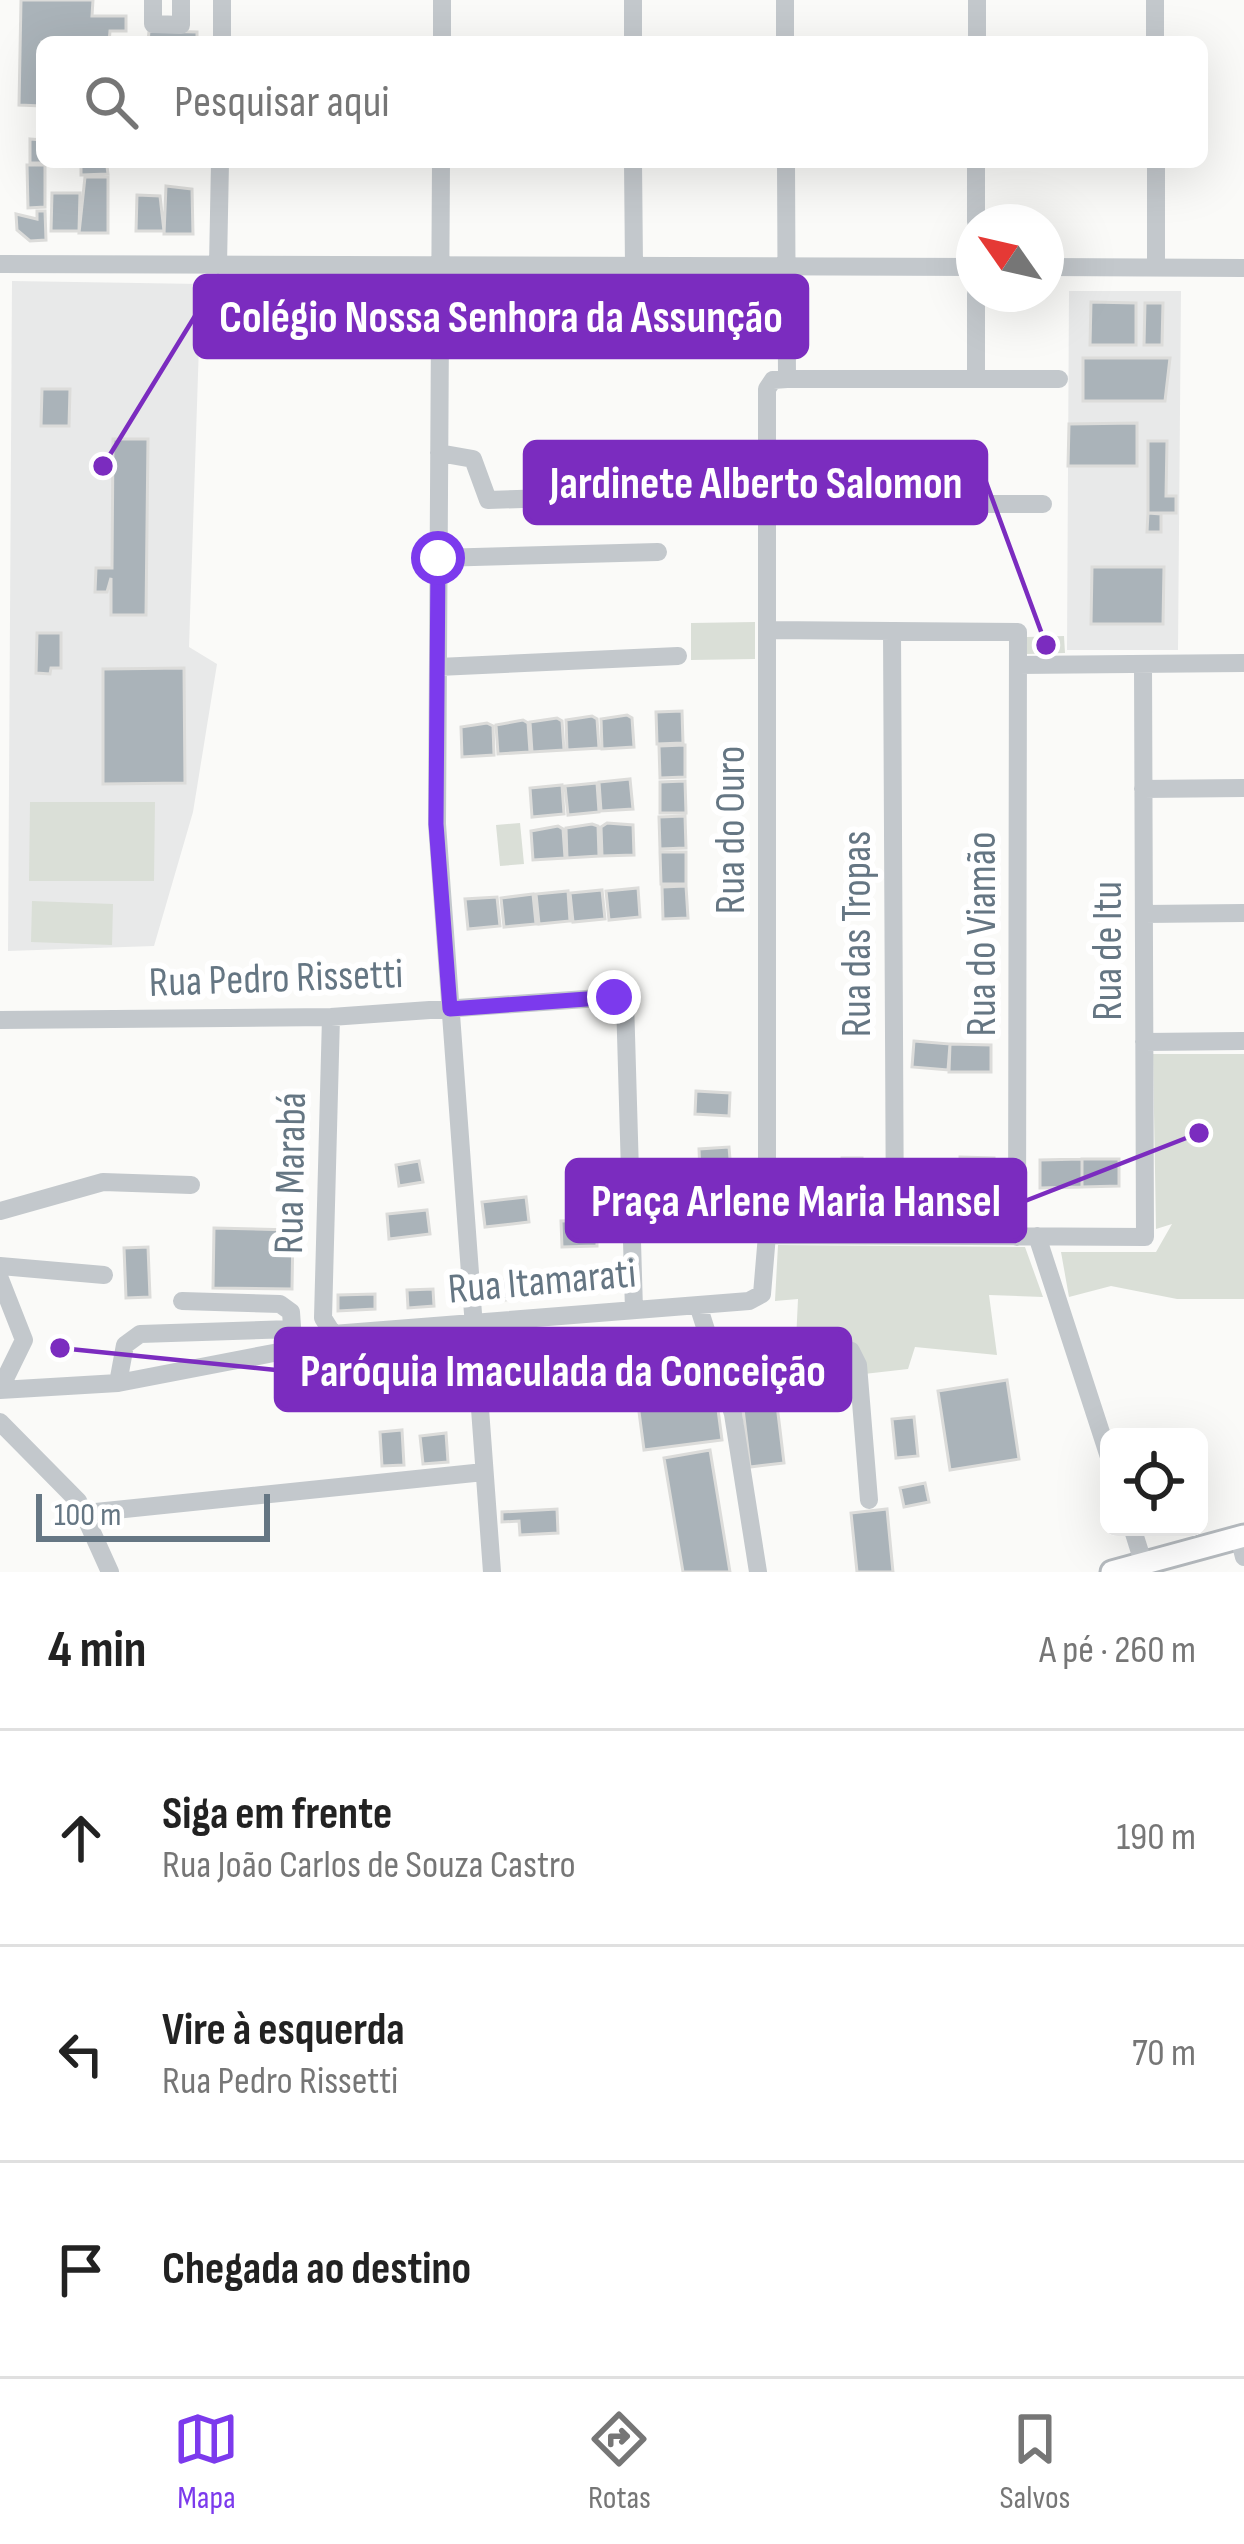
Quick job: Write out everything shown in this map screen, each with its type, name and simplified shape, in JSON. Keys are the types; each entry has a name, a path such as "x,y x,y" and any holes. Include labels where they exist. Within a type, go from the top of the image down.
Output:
{"main road":[{"path":"1127,1568 1242,1544"}],"street":[{"path":"153,0 153,24 181,25 181,0"},
{"path":"222,0 222,36"},
{"path":"442,0 442,36"},
{"path":"633,0 633,36"},
{"path":"785,0 785,36"},
{"path":"976,36 977,0"},
{"path":"1155,0 1155,36"},
{"path":"218,265 220,168"},
{"path":"441,168 436,824 492,1572"},
{"path":"633,168 634,266"},
{"path":"786,168 787,379 1059,379"},
{"path":"976,168 976,204"},
{"path":"1156,168 1156,268"},
{"path":"0,264 956,267"},
{"path":"1064,267 1244,268"},
{"path":"976,312 976,379"},
{"name":"Rua do Ouro","path":"761,1294 767,1235 767,389 773,380 787,379"},
{"path":"439,453 472,459 488,500 552,497 575,485 634,482"},
{"path":"766,504 1042,504"},
{"path":"438,558 658,552"},
{"path":"766,630 892,631"},
{"name":"Rua do Viamão","path":"892,631 1018,632 1027,1236 1100,1433"},
{"name":"Rua das Tropas","path":"892,631 895,1236"},
{"path":"438,667 678,656"},
{"path":"1018,665 1244,663"},
{"name":"Rua de Itu","path":"1027,1236 1145,1237 1143,664"},
{"path":"1143,789 1244,788"},
{"path":"1144,914 1244,914"},
{"name":"Rua Pedro Rissetti","path":"0,1020 331,1017 625,1000 634,1310"},
{"name":"Rua Marabá","path":"328,1330 323,1318 331,1017"},
{"path":"1144,1042 1244,1041"},
{"path":"0,1211 103,1182 191,1184"},
{"path":"767,1235 1027,1236"},
{"path":"0,1266 104,1275"},
{"path":"0,1279 24,1340 0,1390 118,1383 284,1351 292,1341 291,1312 280,1304 182,1301"},
{"name":"Rua Itamarati","path":"328,1330 340,1334 473,1324 749,1301 761,1294"},
{"path":"698,1305 733,1414 758,1572"},
{"path":"118,1383 125,1346 140,1334 292,1329"},
{"path":"721,1374 851,1351 858,1365 869,1500"},
{"path":"0,1422 59,1478 86,1513 110,1572"},
{"path":"86,1513 484,1472"},
{"path":"1127,1568 1131,1536"}],"shaded area":[{"path":"12,281 201,284 189,647 217,664 193,812 154,946 8,951"},
{"path":"1069,291 1181,291 1178,650 1067,650"},
{"path":"755,622 755,659 691,660 691,623"},
{"path":"1064,636 1065,653 1027,654 1027,637"},
{"path":"30,802 155,802 154,881 29,881"},
{"path":"520,823 524,864 500,866 496,825"},
{"path":"32,901 113,904 112,945 31,942"},
{"path":"1153,1054 1244,1054 1244,1299 1177,1299 1111,1286 1069,1297 1061,1252 1156,1252 1172,1224 1156,1229"},
{"path":"778,1245 1025,1247 1043,1297 989,1295 997,1355 915,1347 908,1369 864,1374 840,1337 796,1341 798,1299 775,1301"}],"building":[{"path":"21,0 93,0 92,16 126,16 126,31 110,31 110,36 36,36 36,106 19,105"},
{"path":"149,31 197,32 197,36 149,36"},
{"path":"30,139 36,140 36,163 30,163"},
{"path":"27,165 36,165 45,168 45,207 28,208"},
{"path":"81,168 107,168 108,174 81,175"},
{"path":"85,177 108,177 108,233 79,233"},
{"path":"166,186 192,189 193,234 164,234"},
{"path":"52,193 80,193 79,231 51,231"},
{"path":"137,195 160,196 164,231 136,231"},
{"path":"37,211 45,211 46,240 30,241 17,230 16,214 37,219"},
{"path":"1091,302 1136,303 1136,345 1090,345"},
{"path":"1145,303 1163,303 1162,345 1144,345"},
{"path":"1083,358 1170,358 1165,401 1083,401"},
{"path":"42,389 70,389 69,426 41,426"},
{"path":"1137,423 1137,466 1068,466 1069,424"},
{"path":"113,439 148,439 146,615 111,615 111,578 107,592 95,592 96,568 112,568"},
{"path":"1148,441 1167,441 1166,496 1176,496 1176,513 1148,513"},
{"path":"1148,513 1161,514 1161,532 1147,532"},
{"path":"1092,567 1164,567 1163,624 1091,624"},
{"path":"37,633 61,633 61,668 51,668 50,674 36,673"},
{"path":"184,668 185,783 103,784 103,669"},
{"path":"682,711 683,743 657,744 656,712"},
{"path":"632,718 634,747 602,749 601,719"},
{"path":"597,719 599,748 567,750 566,720"},
{"path":"562,721 564,750 532,752 530,722"},
{"path":"528,723 530,752 498,754 496,725"},
{"path":"493,726 494,755 462,757 461,727"},
{"path":"685,745 685,777 660,778 659,746"},
{"path":"630,779 633,809 601,811 599,782"},
{"path":"685,781 686,813 660,813 660,782"},
{"path":"597,783 599,812 568,815 565,786"},
{"path":"562,785 564,814 532,817 530,788"},
{"path":"685,816 686,848 660,849 659,817"},
{"path":"607,823 633,825 634,855 602,856 601,827"},
{"path":"598,826 599,856 567,858 566,828"},
{"path":"563,829 565,858 533,860 531,831"},
{"path":"660,852 686,852 686,884 661,884"},
{"path":"686,886 688,918 663,919 662,887"},
{"path":"638,888 640,917 609,920 606,891"},
{"path":"602,890 605,919 573,922 570,893"},
{"path":"568,891 570,921 539,924 536,894"},
{"path":"533,894 536,924 504,927 501,898"},
{"path":"497,897 500,926 468,929 465,899"},
{"path":"914,1041 950,1044 948,1070 912,1067"},
{"path":"950,1044 991,1045 991,1072 949,1072"},
{"path":"696,1091 730,1093 729,1116 695,1114"},
{"path":"729,1147 731,1171 700,1173 699,1149"},
{"path":"960,1157 994,1158 993,1182 959,1181"},
{"path":"842,1158 862,1158 861,1182 841,1181"},
{"path":"1082,1159 1082,1187 1040,1188 1040,1160"},
{"path":"1082,1159 1119,1159 1119,1186 1082,1187"},
{"path":"419,1161 423,1182 399,1186 396,1165"},
{"path":"526,1197 529,1222 485,1227 482,1202"},
{"path":"427,1210 430,1234 389,1239 387,1214"},
{"path":"597,1220 597,1246 562,1247 561,1221"},
{"path":"214,1228 293,1230 292,1289 213,1288"},
{"path":"148,1247 150,1297 126,1298 124,1248"},
{"path":"537,1277 538,1297 494,1301 493,1281"},
{"path":"433,1289 434,1306 408,1308 407,1290"},
{"path":"375,1294 375,1309 338,1311 338,1295"},
{"path":"714,1379 722,1440 644,1450 636,1389"},
{"path":"1007,1380 1019,1459 950,1470 938,1391"},
{"path":"777,1405 784,1463 750,1467 743,1409"},
{"path":"914,1417 918,1456 896,1458 892,1419"},
{"path":"402,1430 404,1465 382,1466 380,1432"},
{"path":"446,1433 448,1462 423,1464 420,1436"},
{"path":"710,1450 730,1572 683,1572 664,1458"},
{"path":"925,1483 929,1502 904,1507 900,1488"},
{"path":"557,1509 558,1533 520,1535 519,1521 502,1522 502,1512"},
{"path":"887,1509 893,1572 857,1572 851,1513"}],"place":[{"name":"Colégio Nossa Senhora da Assunção","path":"103,466"},
{"name":"Jardinete Alberto Salomon","path":"1046,645"},
{"name":"Praça Arlene Maria Hansel","path":"1199,1133"},
{"name":"Paróquia Imaculada da Conceição","path":"60,1348"}],"route":[{"path":"438,558 436,824 450,1009 614,997"}]}
